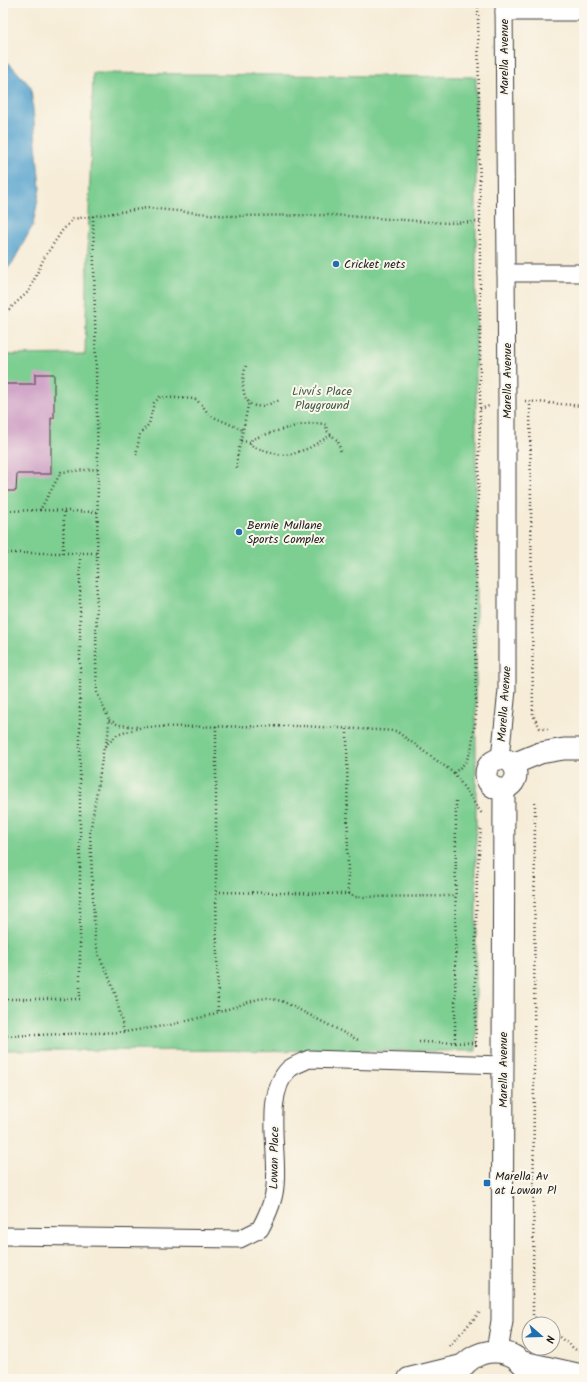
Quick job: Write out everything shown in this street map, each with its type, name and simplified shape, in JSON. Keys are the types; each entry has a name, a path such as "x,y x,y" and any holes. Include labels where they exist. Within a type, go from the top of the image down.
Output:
{"main road":[{"path":"409,1379 459,1373 476,1356 485,1352 497,1351 509,1354 526,1370 584,1376"}],"street":[{"path":"504,7 584,12"},
{"name":"Marella Avenue","path":"497,1351 502,1321 504,789 513,784 517,773 507,761 507,402 504,7"},
{"path":"506,273 584,272"},
{"path":"507,761 564,749 584,749"},
{"name":"Lowan Place","path":"3,1236 240,1239 260,1230 269,1210 275,1186 274,1111 278,1085 290,1068 309,1059 503,1065"}],"path":[{"path":"454,773 465,763 471,751 476,716 475,628 480,409 478,3"},
{"path":"3,315 29,292 44,258 62,231 73,219 147,208 229,216 333,215 446,223 480,222"},
{"path":"93,216 98,469 96,661 98,692 109,720 108,737 104,747 90,833 95,940 99,956 116,996 124,1032"},
{"path":"246,366 243,375 243,390 246,399 254,406 262,406 280,400"},
{"path":"136,455 140,434 149,424 154,403 160,397 195,399 202,405 209,415 243,430"},
{"path":"237,468 237,458 249,401"},
{"path":"480,409 507,402 530,401 584,406"},
{"path":"530,401 533,715 540,728 551,730"},
{"path":"251,442 252,439 281,430 317,422 326,425 327,431 338,441 341,453"},
{"path":"251,442 250,444 253,447 281,455 293,454 309,448 331,435"},
{"path":"241,441 251,442"},
{"path":"40,510 61,472 98,469"},
{"path":"3,511 64,510 97,512"},
{"path":"63,553 64,510"},
{"path":"3,553 97,553"},
{"path":"3,999 80,999 80,553"},
{"path":"109,720 119,725 142,727 302,726 396,731 454,773 483,815"},
{"path":"216,726 218,1012"},
{"path":"104,747 117,735 142,727"},
{"path":"347,728 348,893"},
{"path":"455,1042 456,801"},
{"path":"533,1316 535,802"},
{"path":"477,1064 477,877 482,823"},
{"path":"216,892 348,893 354,897 456,896"},
{"path":"3,1036 124,1032 170,1025 207,1016 258,998 267,998 282,1001 360,1041 368,1041"},
{"path":"415,1042 476,1043"},
{"path":"445,1349 483,1309"},
{"path":"561,1338 576,1350 584,1352"}],"green space":[{"name":"Bernie Mullane Sports Complex","path":"93,73 476,77 476,1051 3,1050 3,355 85,354"}],"water":[{"path":"3,62 9,63 31,87 40,188 33,225 13,262 3,274"}],"building":[{"path":"35,374 54,374 54,418 51,418 51,474 17,474 16,491 3,491 3,384 35,384"}],"place":[{"name":"Cricket nets","path":"336,264"},
{"name":"Bernie Mullane Sports Complex","path":"239,532"},
{"name":"Marella Av at Lowan Pl","path":"487,1183"}],"park label":[{"name":"Livvi's Place Playground","path":"322,398"}]}
